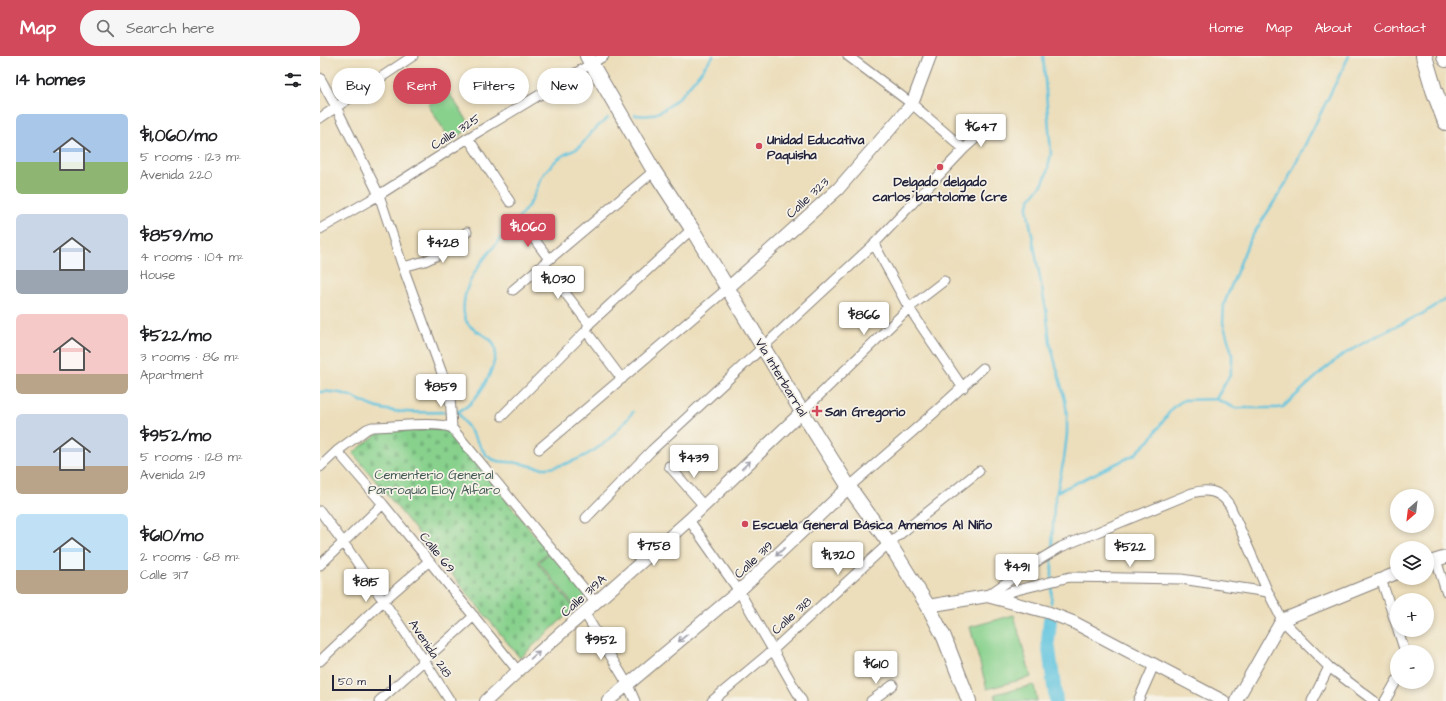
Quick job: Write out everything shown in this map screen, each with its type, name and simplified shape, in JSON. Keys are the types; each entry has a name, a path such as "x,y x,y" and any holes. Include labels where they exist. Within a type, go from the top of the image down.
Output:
{"highway":[{"path":"1424,56 1434,90 1446,122"}],"main road":[{"name":"Vía Interbarrial","path":"595,58 654,171 692,229 849,487 889,543 928,606 944,637 969,701"}],"street":[{"path":"320,118 413,56"},
{"path":"848,56 912,104 964,149"},
{"name":"Calle 323","path":"728,288 838,189 912,104 930,56"},
{"name":"Calle 325","path":"320,229 379,195 595,58"},
{"path":"320,78 336,107 379,195 403,268 450,395 452,424 596,602"},
{"path":"586,518 652,450 874,244 964,149 983,132"},
{"path":"468,138 510,202"},
{"path":"513,290 654,171"},
{"path":"523,224 587,328 622,379"},
{"path":"502,416 587,328 692,229"},
{"path":"403,268 425,261 442,253 467,232"},
{"path":"874,244 909,308 963,388"},
{"name":"Calle 319A","path":"486,701 584,612 689,520 909,308 944,281"},
{"path":"539,449 728,288"},
{"name":"Calle 319","path":"608,701 740,591 849,487 963,388 983,368"},
{"path":"320,467 337,451 364,431 372,427 452,424"},
{"name":"Calle 69","path":"337,451 383,504 428,562 518,671"},
{"path":"669,466 704,506"},
{"name":"Calle 318","path":"712,701 773,650 889,543 979,471"},
{"path":"992,597 1034,563 1061,547 1192,493 1204,490 1210,491 1222,495 1230,506 1282,620 1329,667 1374,701"},
{"path":"320,565 383,504"},
{"name":"Avenida 218","path":"320,511 424,660 450,701"},
{"path":"689,520 740,591 802,701"},
{"path":"1436,560 1446,591"},
{"path":"320,661 383,601 428,562"},
{"path":"1236,701 1282,620 1390,576"},
{"path":"928,606 992,597 1013,590 1070,578 1181,578 1268,592"},
{"path":"1381,579 1390,606"},
{"path":"992,597 1060,616 1223,701"},
{"path":"584,612 628,685 634,701"},
{"path":"379,701 474,616"},
{"path":"1138,701 1154,665"},
{"path":"1312,701 1329,667"},
{"path":"871,701 893,685"},
{"path":"1385,701 1392,689"}],"green space":[{"path":"451,96 472,127 451,141 428,105 451,104"},
{"name":"Cementerio General Parroquia Eloy Alfaro","path":"443,428 458,440 548,552 537,562 574,608 520,658 353,453 381,431"},
{"path":"552,550 588,595 575,607 539,562"},
{"path":"1014,615 1031,677 987,689 970,627"},
{"path":"1034,685 1037,701 996,701 995,694"}],"waterway":[{"path":"635,115 651,115 660,112 669,106 693,81 713,56"},
{"path":"1043,56 1051,153 1047,173 1043,183 1030,199 1027,208 1046,310 1050,343 1065,400 1067,414 1067,434 1064,459 1054,505 1052,549"},
{"path":"1216,399 1230,375 1232,364 1232,353 1223,323 1224,304 1249,241 1286,183 1349,56"},
{"path":"454,412 469,405 483,387 493,366 495,356 495,348 492,342 487,337 469,326 465,319 465,296 475,272 483,260 530,203 541,178 546,171 564,155 578,148 592,132 608,118"},
{"path":"1057,492 1134,455 1150,440 1173,407 1184,400 1216,399 1235,408 1283,407 1341,356 1374,337 1422,314 1446,299"},
{"path":"320,392 344,394 386,410 449,412"},
{"path":"458,412 486,455 493,460 544,468 552,468 577,460 595,450 604,444 633,412"},
{"path":"1052,556 1052,579"},
{"path":"1051,603 1052,584"},
{"path":"1050,620 1048,642 1056,701"}],"place":[{"name":"Unidad Educativa Paquisha","path":"759,146"},
{"name":"Delgado delgado carlos bartolome (cre","path":"940,167"},
{"name":"San Gregorio","path":"817,411"},
{"name":"Escuela General Básica Amemos Al Niño","path":"745,524"}]}
